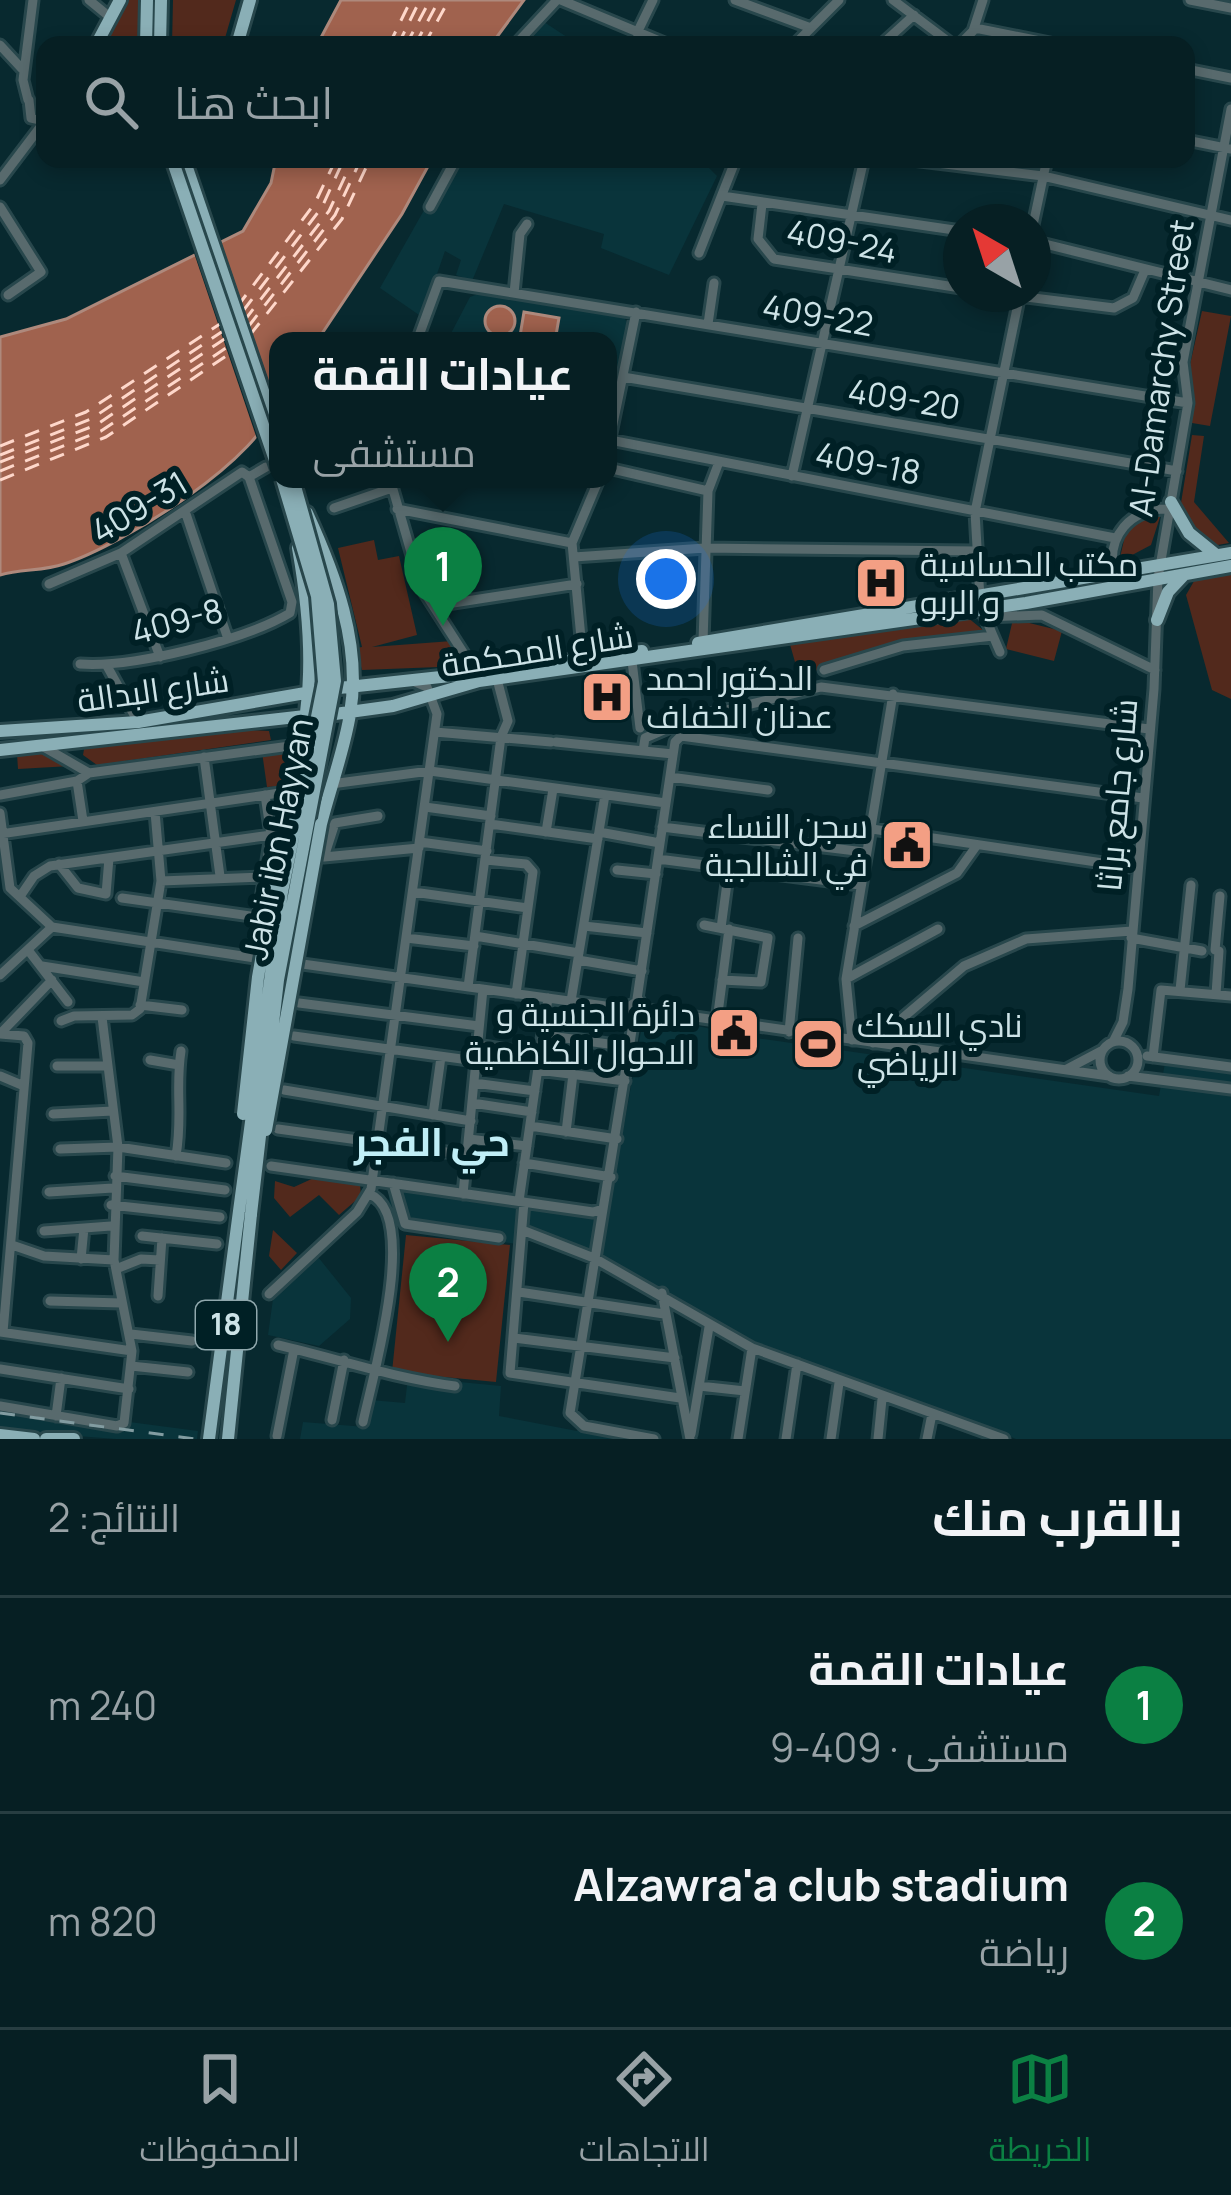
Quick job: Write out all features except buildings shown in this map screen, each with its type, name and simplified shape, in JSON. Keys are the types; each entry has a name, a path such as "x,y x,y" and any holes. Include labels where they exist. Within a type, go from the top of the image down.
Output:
{"main road":[{"path":"101,36 120,0"},
{"path":"235,36 246,0"},
{"path":"149,36 158,1"},
{"path":"153,25 157,36"},
{"path":"175,168 269,459"},
{"path":"187,168 269,409"},
{"name":"Jabir ibn Hayyan","path":"288,488 294,498"},
{"name":"Jabir ibn Hayyan","path":"245,1213 282,892 324,682 317,596 293,488"},
{"path":"245,1213 331,784 345,687 342,608 332,571 294,498"},
{"path":"245,1213 245,1077 286,820 315,692 294,498"},
{"path":"1170,506 1189,532 1223,554"},
{"name":"شارع المحكمة","path":"343,714 497,679 982,608 1223,554"},
{"name":"شارع المحكمة","path":"345,687 982,608 1114,574 1186,573 1231,566"},
{"path":"1157,620 1168,592 1186,573"},
{"path":"278,699 300,684 312,661"},
{"name":"شارع البدالة","path":"0,728 138,722 315,692"},
{"name":"شارع البدالة","path":"0,750 312,715"},
{"path":"274,717 296,727 305,739"},
{"name":"18","path":"209,1439 245,1213"},
{"name":"18","path":"227,1439 245,1213"},
{"path":"0,1435 34,1439"},
{"path":"46,1439 74,1439"}],"street":[{"path":"33,0 24,71 28,100 36,114"},
{"path":"89,0 111,18"},
{"path":"524,36 559,0 646,36"},
{"path":"638,33 653,0"},
{"path":"735,0 811,28"},
{"path":"803,36 839,0"},
{"path":"892,0 943,36"},
{"path":"966,36 975,28 983,0"},
{"path":"1190,0 1231,8"},
{"path":"891,36 914,15"},
{"path":"975,28 1015,36"},
{"path":"0,45 24,71"},
{"path":"1195,72 1231,78"},
{"path":"28,100 36,104"},
{"name":"Al-Damarchy Street","path":"1158,571 1188,403 1183,368 1209,216 1228,148 1231,110"},
{"path":"0,180 36,134"},
{"path":"1195,142 1228,148"},
{"path":"430,206 451,168"},
{"path":"699,253 733,168"},
{"path":"792,476 862,168"},
{"path":"978,168 1043,176 1231,220"},
{"path":"1037,204 1045,168"},
{"path":"722,196 943,228"},
{"name":"409-24","path":"762,204 757,227 764,251 774,259 943,285"},
{"path":"0,207 41,272 8,295"},
{"path":"514,293 520,234 527,224"},
{"path":"1051,246 1231,290"},
{"path":"1051,299 1114,308 1133,298 1145,270"},
{"name":"409-22","path":"420,332 439,281 1188,403"},
{"path":"708,324 714,284"},
{"path":"617,406 636,312"},
{"path":"1000,652 982,608 975,512 1016,312"},
{"name":"409-20","path":"623,377 1177,471"},
{"name":"409-18","path":"617,445 1115,538"},
{"path":"704,642 708,491 719,462"},
{"name":"409-31","path":"50,584 121,554 242,472 249,477 269,469"},
{"path":"617,470 708,491"},
{"name":"409-8","path":"80,664 107,666 160,657 286,616 292,602 249,477"},
{"path":"334,508 382,488"},
{"path":"392,488 421,586 477,674"},
{"path":"583,659 572,543 595,488"},
{"path":"1114,574 1115,538 1143,512 1170,506"},
{"path":"397,509 572,543"},
{"path":"186,514 227,636"},
{"path":"574,557 704,548 976,551"},
{"path":"121,554 160,657"},
{"name":"شارع جامع براثا","path":"1134,1050 1125,1016 1155,670 1158,571"},
{"path":"434,607 577,584"},
{"path":"982,608 1042,615 1155,670"},
{"path":"824,670 903,646 993,636"},
{"path":"632,661 640,728"},
{"path":"107,666 138,722"},
{"path":"468,987 501,737 508,721 497,679"},
{"path":"269,1294 357,1212 373,1180 437,714 432,694 413,680"},
{"path":"643,751 645,738 678,723 821,687 1149,729"},
{"path":"437,714 452,689"},
{"path":"852,1040 846,979 893,694"},
{"path":"654,1439 572,1420 594,1258 617,1139 631,1014 638,1000 673,754 681,736 678,723"},
{"path":"435,732 673,754"},
{"path":"681,736 1143,798"},
{"path":"81,739 78,756 89,773"},
{"path":"40,745 89,773"},
{"path":"0,795 77,781 89,773 290,746"},
{"path":"204,758 220,876"},
{"path":"331,784 430,771 666,802"},
{"path":"670,777 768,790"},
{"path":"77,781 83,821"},
{"path":"546,832 553,789"},
{"path":"1,833 292,791"},
{"path":"252,957 271,835 266,795"},
{"path":"571,1001 605,795"},
{"path":"424,807 546,832 660,843"},
{"path":"139,1009 161,881 155,812"},
{"path":"0,813 15,891 52,927 266,959"},
{"path":"378,817 335,823 324,856 419,845 530,866 516,994"},
{"path":"662,827 864,852"},
{"path":"872,829 1138,868"},
{"path":"0,897 59,864 271,835"},
{"path":"854,926 956,873 977,845"},
{"path":"59,864 78,888 106,894 109,858"},
{"path":"658,859 860,885"},
{"path":"717,1021 729,868"},
{"path":"616,870 656,874"},
{"path":"161,881 264,877"},
{"path":"1180,990 1191,885"},
{"path":"413,892 528,908"},
{"path":"1216,994 1214,950 1220,896"},
{"path":"122,898 258,917"},
{"path":"584,926 647,933"},
{"path":"704,926 768,938 765,977 754,984 722,980"},
{"path":"0,975 52,927"},
{"path":"846,979 938,929"},
{"path":"873,1042 964,966 1026,939 1132,934 1182,948 1214,950"},
{"path":"406,938 523,944 641,971"},
{"path":"789,1032 798,938"},
{"path":"28,950 68,1002"},
{"path":"288,962 571,1001 631,1014 646,1010 1231,1089"},
{"path":"42,966 144,982"},
{"path":"52,980 0,1034 26,1038 1,1332 132,1351"},
{"path":"463,1194 483,989"},
{"path":"1153,1058 1161,990 1231,996"},
{"path":"548,998 524,1163 510,1373 680,1398"},
{"path":"638,1000 646,1010"},
{"path":"299,1004 479,1026"},
{"path":"61,1021 139,1009 182,1010"},
{"path":"0,1406 122,1426 132,1351 111,1226 118,1147 102,1016"},
{"name":"شارع جامع براثا","path":"1113,1042 1125,1016"},
{"path":"543,1035 630,1047"},
{"path":"294,1036 476,1061"},
{"path":"1067,1069 1113,1042 1153,1058 1231,1067"},
{"path":"477,1045 540,1055"},
{"path":"1102,1050 1100,1063 1109,1076"},
{"path":"1128,1076 1136,1067 1134,1050"},
{"path":"176,1156 183,1112 175,1087 181,1051"},
{"path":"434,1114 441,1057"},
{"path":"150,1060 178,1065"},
{"path":"57,1066 108,1066"},
{"path":"538,1070 625,1081"},
{"path":"566,1132 573,1074"},
{"path":"0,1076 24,1086"},
{"path":"474,1083 535,1091"},
{"path":"284,1090 471,1120"},
{"path":"472,1103 532,1112"},
{"path":"53,1114 113,1111"},
{"path":"530,1126 617,1139"},
{"path":"278,1129 468,1155"},
{"path":"469,1139 527,1146"},
{"path":"60,1149 118,1147 226,1163"},
{"path":"524,1163 611,1177"},
{"path":"271,1166 603,1209"},
{"path":"49,1192 114,1182 225,1190"},
{"path":"393,1183 405,1224 499,1238"},
{"path":"364,1423 395,1243 386,1207 369,1194"},
{"path":"112,1205 220,1217"},
{"path":"44,1231 111,1226"},
{"path":"81,1259 84,1228"},
{"path":"522,1230 594,1258 752,1348 932,1414 976,1435 1004,1439"},
{"path":"142,1236 217,1244"},
{"path":"158,1296 162,1238"},
{"path":"12,1245 44,1256 115,1264 160,1260"},
{"path":"519,1292 588,1299 664,1315"},
{"path":"662,1293 690,1439 709,1327"},
{"path":"50,1301 122,1303"},
{"path":"131,1334 192,1341"},
{"path":"514,1338 673,1356"},
{"path":"278,1346 374,1368 394,1378 455,1385"},
{"path":"738,1439 752,1348"},
{"path":"278,1436 294,1349"},
{"path":"332,1420 344,1360"},
{"path":"785,1439 797,1364"},
{"path":"131,1366 188,1372"},
{"path":"0,1369 129,1389"},
{"path":"56,1416 61,1378"},
{"path":"831,1439 839,1383"},
{"path":"699,1386 746,1391"},
{"path":"878,1439 882,1399"},
{"path":"927,1439 932,1414"}],"shaded area":[{"path":"126,0 140,0 138,36 107,36"},
{"path":"173,0 236,0 226,36 172,36"},
{"path":"341,0 524,0 498,36 322,36"},
{"path":"544,22 565,36 528,36"},
{"path":"274,168 427,168 323,332 269,332 269,419 220,472 153,519 89,554 49,568 0,575 0,337 66,319 243,231 271,183"},
{"path":"448,168 709,168 717,176 669,275 601,248 604,234 504,204 472,281 456,275 461,260 445,251 422,317 380,288"},
{"path":"481,293 624,317 629,326 617,387 617,332 452,332 470,297"},
{"path":"494,307 506,307 514,315 511,332 489,332 486,327 486,315"},
{"path":"1202,311 1231,316 1210,426 1192,423 1189,369"},
{"path":"524,312 559,318 557,332 521,332"},
{"path":"1192,435 1204,436 1194,502 1229,543 1212,546 1180,509"},
{"path":"1161,514 1151,545 1119,562 1126,531 1149,515"},
{"path":"374,540 378,560 399,556 417,635 372,647 452,641 465,666 362,670 356,648 362,647 338,548"},
{"path":"1231,571 1231,699 1212,690 1186,595 1197,576"},
{"path":"967,617 983,630 892,646 799,676 789,641"},
{"path":"1013,619 1062,631 1054,661 1006,649"},
{"path":"231,729 269,731 271,740 97,765 83,755 85,744"},
{"path":"289,749 282,786 267,787 262,752"},
{"path":"48,753 71,766 18,769 17,754"},
{"path":"660,1018 749,1037 1159,1096 1165,1063 1231,1071 1231,1439 1016,1439 974,1421 884,1396 751,1342 585,1252 520,1227 518,1244 401,1230 390,1211 388,1186 598,1215 609,1208 641,1031"},
{"path":"316,1177 360,1184 361,1196 339,1215 319,1195 290,1217 274,1198 275,1181 294,1187"},
{"path":"273,1230 297,1253 281,1270 269,1256"},
{"path":"406,1235 510,1245 496,1382 392,1372"},
{"path":"318,1257 351,1298 350,1319 319,1346 268,1335 273,1299"},
{"path":"408,1377 501,1386 499,1416 577,1431 579,1422 643,1439 300,1439 303,1422 366,1427 371,1400 405,1403"},
{"path":"0,1405 198,1431 197,1439 116,1439 0,1430"}],"pier":[{"path":"219,236 269,383 269,422 257,439 193,250"}],"ferry route":[{"path":"393,36 411,0"},
{"path":"402,36 420,0"},
{"path":"411,36 430,0"},
{"path":"420,36 439,0"},
{"path":"429,36 449,0"},
{"path":"237,307 315,203 332,168"},
{"path":"243,311 322,207 340,168"},
{"path":"244,321 329,211 349,168"},
{"path":"248,327 335,215 357,168"},
{"path":"250,335 342,219 366,168"},
{"path":"0,446 86,412 223,322"},
{"path":"0,455 91,419 223,331"},
{"path":"0,462 96,425 229,336"},
{"path":"0,471 101,431 229,346"},
{"path":"0,480 106,437 235,350"}],"railway":[{"path":"0,1413 195,1439"}],"place":[{"name":"مكتب الحساسية و الربو","path":"881,583"},
{"name":"عيادات القمة","path":"443,626"},
{"name":"الدكتور احمد عدنان الخفاف","path":"607,697"},
{"name":"سجن النساء في الشالجية","path":"907,845"},
{"name":"دائرة الجنسية و الاحوال الكاظمية","path":"734,1033"},
{"name":"نادي السكك الرياضي","path":"818,1044"},
{"name":"Alzawra'a club stadium","path":"448,1342"}],"district":[{"name":"حي الفجر","path":"432,1142"}]}
